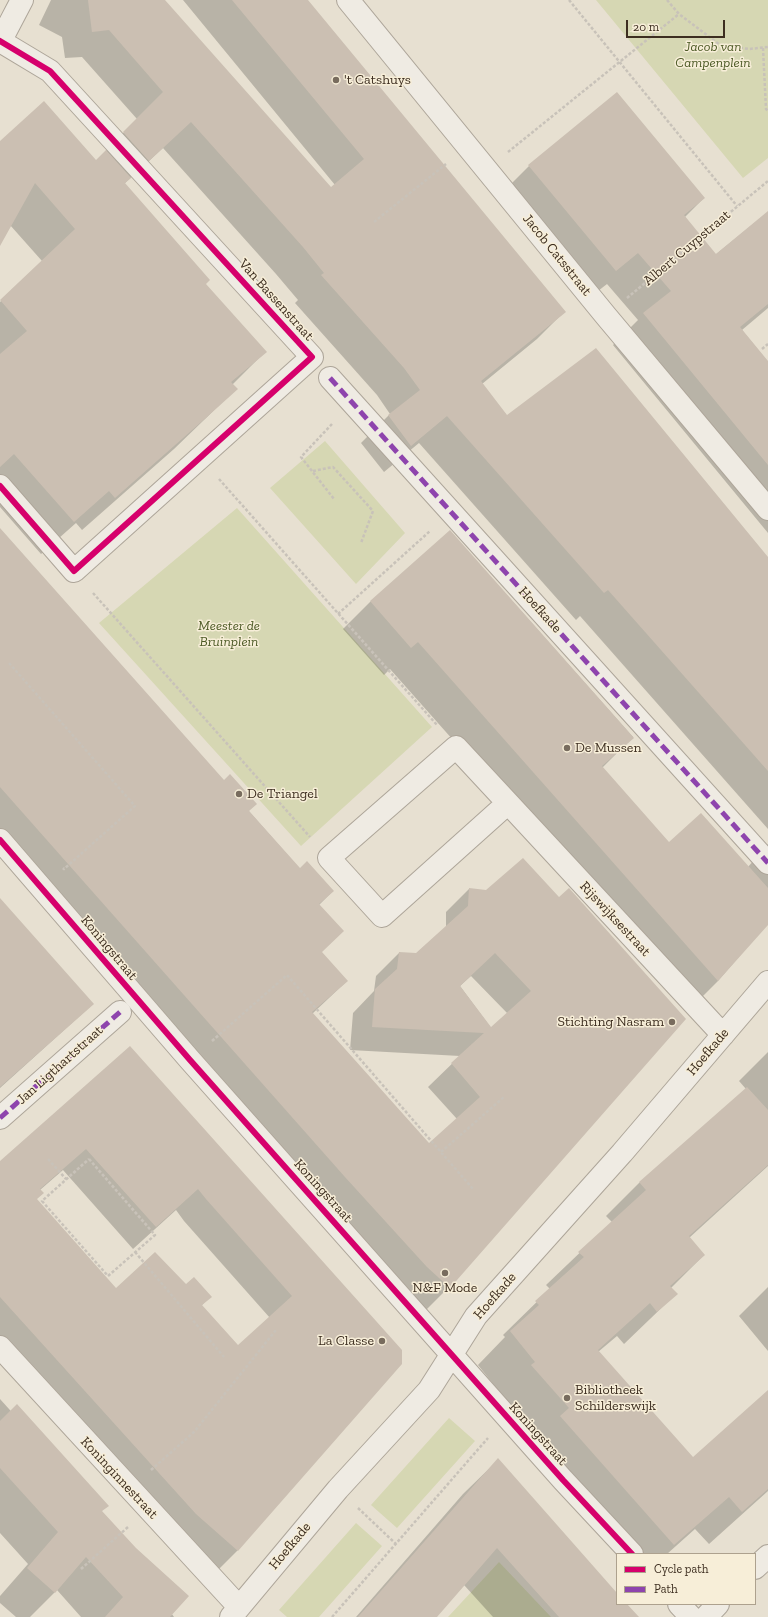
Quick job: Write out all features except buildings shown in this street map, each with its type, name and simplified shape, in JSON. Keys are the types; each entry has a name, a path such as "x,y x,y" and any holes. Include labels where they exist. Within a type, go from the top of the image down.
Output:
{"street":[{"path":"0,42 22,0"},
{"name":"Jacob Catsstraat","path":"348,0 469,146 606,316 768,509"},
{"name":"Van Bassenstraat","path":"0,42 50,71 312,357 74,571"},
{"name":"Hoefkade","path":"330,378 768,863"},
{"path":"0,486 74,571"},
{"path":"456,747 329,858 382,916 508,803"},
{"name":"Rijswijksestraat","path":"456,747 723,1035"},
{"name":"Koningstraat","path":"0,840 190,1060 507,1417 631,1553"},
{"name":"Hoefkade","path":"235,1612 338,1489 428,1390 476,1316 622,1153 768,982"},
{"name":"Jan Ligthartstraat","path":"0,1118 120,1012"},
{"name":"Koninginnestraat","path":"0,1347 148,1509 235,1612"},
{"path":"756,1567 768,1556"},
{"path":"680,1605 691,1617"},
{"path":"706,1617 717,1605"}],"path":[{"path":"568,0 737,206"},
{"path":"667,0 679,14 720,46 749,49 768,47"},
{"path":"487,169 679,14"},
{"path":"763,48 766,109 768,111"},
{"path":"374,222 469,146"},
{"path":"762,349 768,344"},
{"path":"334,499 301,458 335,421"},
{"path":"200,458 456,747"},
{"path":"312,471 333,467 373,511 361,543"},
{"path":"338,614 451,512"},
{"path":"74,571 329,858"},
{"path":"9,663 135,806 64,869 59,863"},
{"path":"190,1060 287,975 473,1189"},
{"path":"441,1152 504,1097"},
{"path":"48,1159 66,1179"},
{"path":"90,1159 155,1235 108,1276 42,1201 66,1179 90,1159"},
{"path":"135,1252 224,1357"},
{"path":"129,1489 194,1432 276,1330"},
{"path":"332,1617 507,1417"},
{"path":"338,1489 396,1544"},
{"path":"81,1569 148,1509"}],"green space":[{"name":"Jacob van Campenplein","path":"596,0 768,0 768,158 743,178"},
{"path":"325,441 405,533 356,584 270,488"},
{"name":"Meester de Bruinplein","path":"237,508 432,727 301,846 99,623"},
{"path":"449,1418 475,1441 397,1528 371,1505"},
{"path":"356,1523 382,1546 319,1617 287,1617 279,1610"},
{"path":"499,1562 551,1617 448,1617"}],"marked path":[{"path":"330,378 768,863"},
{"path":"0,1118 120,1012"}],"cycle path":[{"path":"0,41 50,71 312,357 74,571 0,486"},
{"path":"0,840 190,1060 563,1480 631,1553"}],"place":[{"name":"'t Catshuys","path":"336,80"},
{"name":"De Mussen","path":"567,748"},
{"name":"De Triangel","path":"239,794"},
{"name":"Stichting Nasram","path":"672,1022"},
{"name":"N&F Mode","path":"445,1273"},
{"name":"La Classe","path":"382,1341"},
{"name":"Bibliotheek Schilderswijk","path":"567,1398"}]}
